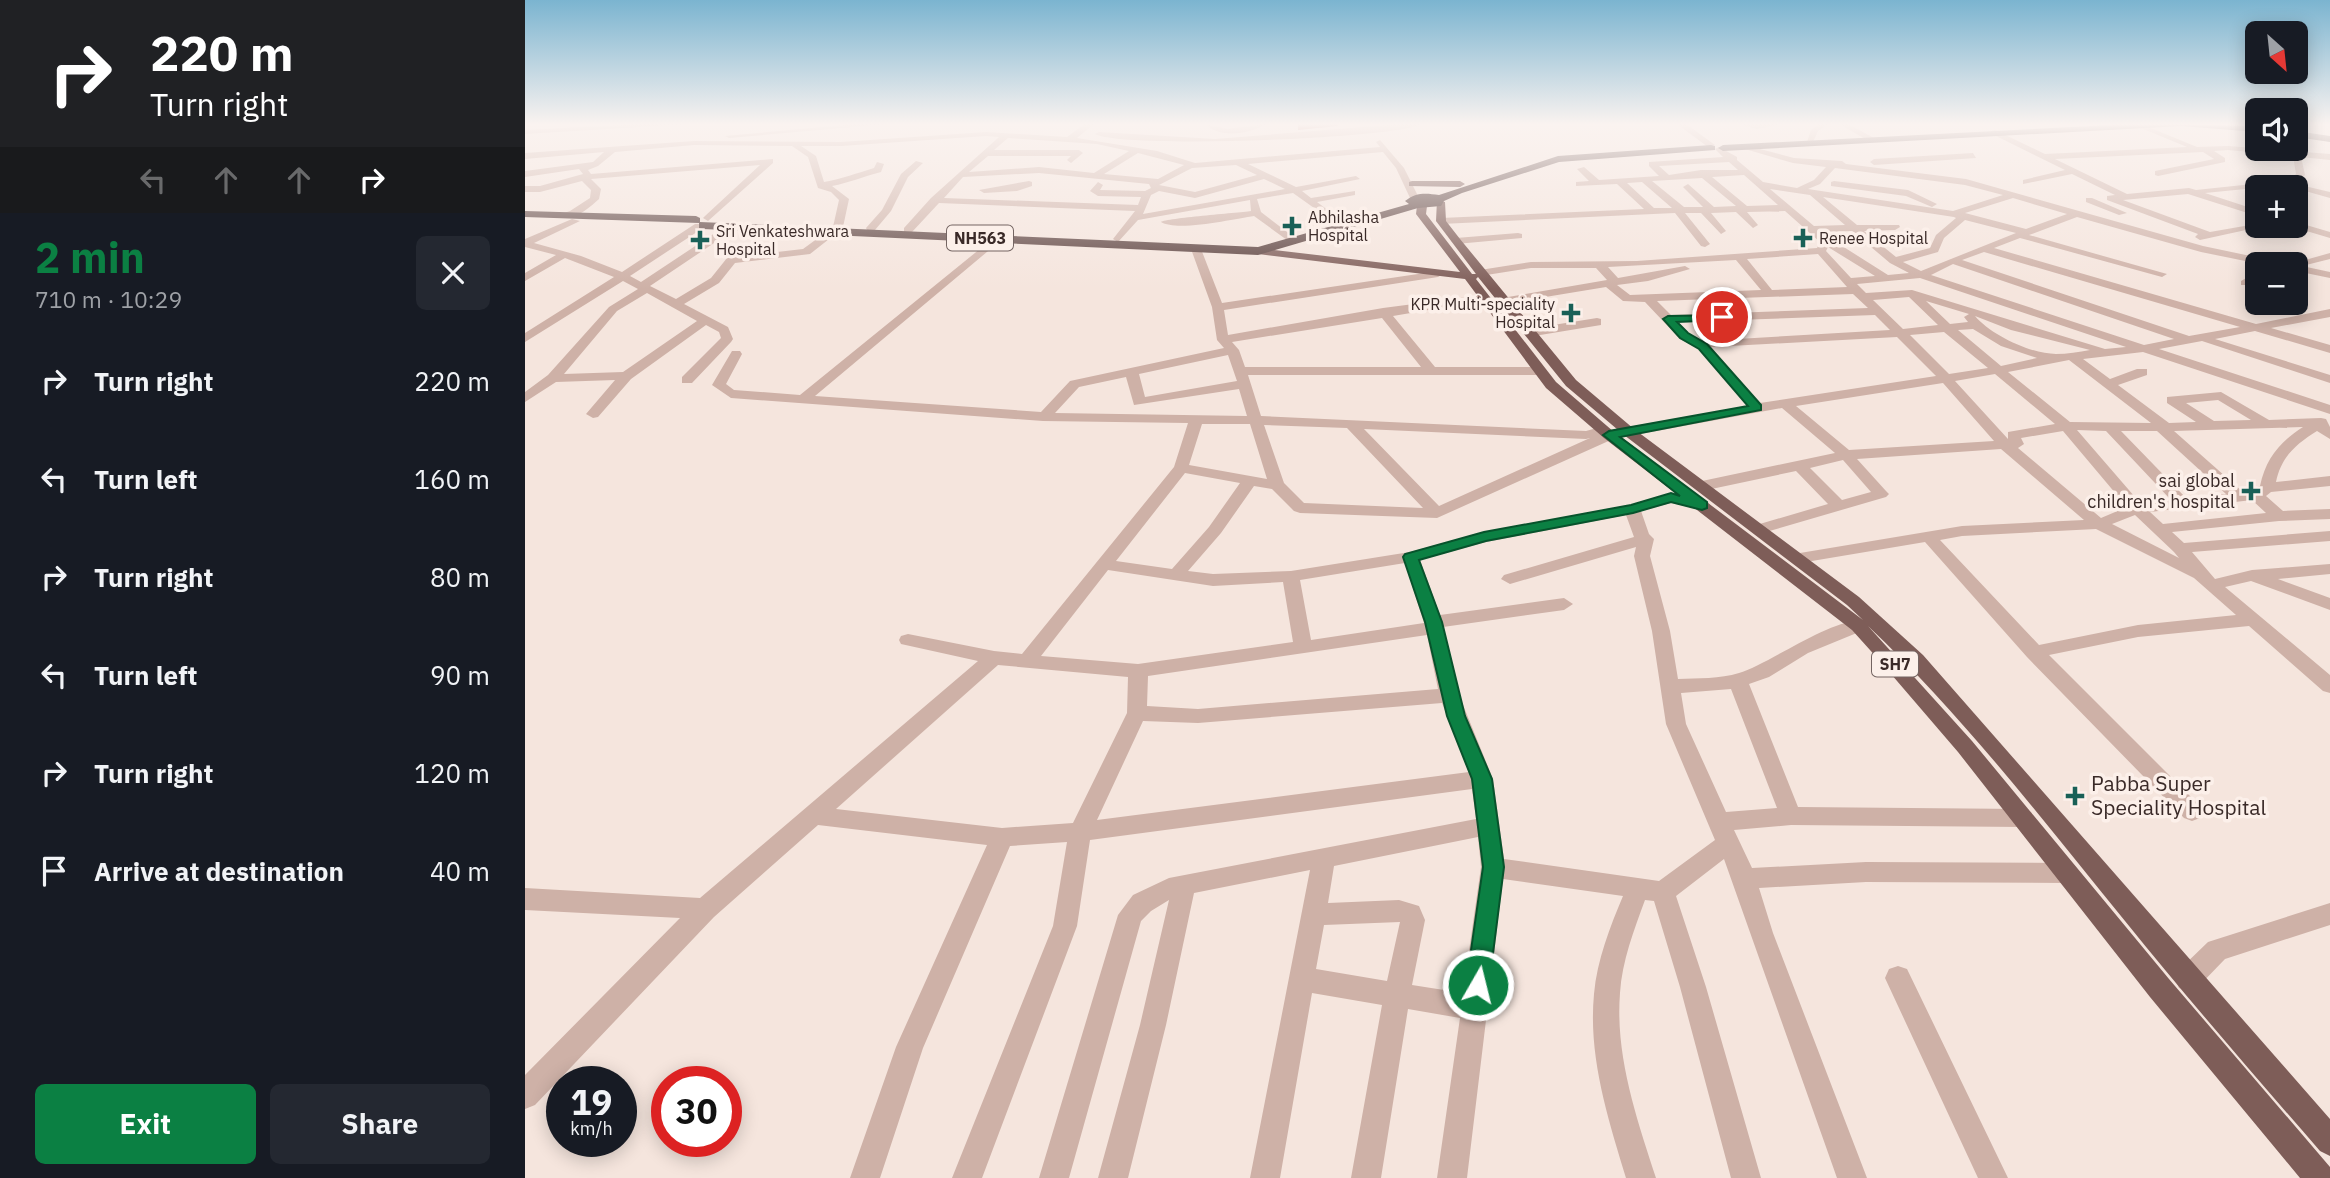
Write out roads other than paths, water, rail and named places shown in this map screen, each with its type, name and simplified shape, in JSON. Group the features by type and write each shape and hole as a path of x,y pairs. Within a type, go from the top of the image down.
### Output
{"highway":[{"name":"NH563","path":"525,216 835,230 871,228 999,237 1118,239 1254,249 1338,222 1425,200 1478,179"},
{"name":"NH563","path":"701,222 731,227 1254,249 1494,179"}],"main road":[{"path":"1408,182 1460,184"},
{"path":"1425,200 1441,221"},
{"name":"SH7","path":"1425,200 1422,214 1492,299 1539,371 1614,432 1702,496 1858,626 1956,735 2319,1178"},
{"name":"SH7","path":"1441,221 1456,241 1474,275"},
{"path":"1254,249 1438,274 1474,275"},
{"path":"1254,249 1474,275"},
{"name":"SH7","path":"1492,299 1528,334 1614,432"},
{"name":"SH7","path":"1702,496 1759,529 1800,558 1853,601 1916,660 2049,811 2188,979 2330,1141"}],"street":[{"path":"538,179 540,189"},
{"path":"525,190 540,189 568,179"},
{"path":"525,244 569,218 594,199 596,188 586,179"},
{"path":"525,338 623,277 701,222 748,179"},
{"path":"819,179 821,186"},
{"path":"821,186 850,179"},
{"path":"871,228 886,211 902,179"},
{"path":"908,230 957,179"},
{"path":"1090,179 1159,185 1197,194 1253,179"},
{"path":"1118,239 1142,208 1147,194 1169,179"},
{"path":"1271,179 1295,190 1338,222"},
{"path":"1406,179 1425,200"},
{"path":"1592,179 1597,183"},
{"path":"1579,184 1652,179"},
{"path":"1708,179 1742,209 1753,225"},
{"path":"1758,179 1812,229 1856,290 1945,377 2005,445 2099,524 2207,581 2330,569"},
{"path":"1802,179 1908,193 2022,234 2162,274"},
{"path":"1908,193 1921,179"},
{"path":"1942,179 2029,199 2179,243 2245,257"},
{"path":"2026,182 2040,179"},
{"path":"2088,179 2127,197"},
{"path":"2174,179 2179,181"},
{"path":"1097,180 1095,191 1098,193 1147,194"},
{"path":"1134,218 1356,180"},
{"path":"1645,180 1669,199 1705,244"},
{"path":"1619,181 1652,211"},
{"path":"1799,190 1817,181"},
{"path":"1182,190 1202,182"},
{"path":"967,190 996,191 1029,184"},
{"path":"1763,185 1901,210 1959,213 2029,199"},
{"path":"675,304 707,286 731,260 806,252 835,230 844,199 834,190 821,186"},
{"path":"1688,187 1708,209 1721,231"},
{"path":"2061,209 2089,200 2245,188"},
{"path":"945,190 956,190"},
{"path":"2308,190 2330,195"},
{"path":"2189,191 2245,208"},
{"path":"1813,192 1894,261 1921,275 2330,410"},
{"path":"1309,201 1352,193"},
{"path":"1894,261 1934,250 1940,237 1959,213 2013,195"},
{"path":"2308,200 2330,195"},
{"path":"1973,196 1996,200"},
{"path":"1254,198 1257,213 1287,237"},
{"path":"2111,198 2209,235"},
{"path":"1601,202 1669,199"},
{"path":"934,200 1142,208"},
{"path":"2089,200 2191,240"},
{"path":"1812,229 1895,227 1870,206"},
{"path":"1820,209 1870,206 1901,210"},
{"path":"1441,221 1708,209 1806,210"},
{"path":"1160,222 1199,221 1257,213"},
{"path":"1856,290 1889,280 1921,275 1983,248 2078,214"},
{"path":"2309,230 2330,223"},
{"path":"525,398 553,378 613,309 731,227"},
{"path":"2179,243 2245,229"},
{"path":"2309,230 2330,235"},
{"path":"1456,241 1518,236"},
{"path":"803,399 999,237"},
{"path":"1753,242 1761,254"},
{"path":"525,244 545,247 623,277 725,330 727,339 687,380"},
{"path":"1518,276 1531,265 1688,261 1823,246 1889,280"},
{"path":"525,258 545,247"},
{"path":"1936,247 1958,258 2196,339 2330,379"},
{"path":"1196,248 1277,485 1300,508 1437,513 1614,432"},
{"path":"1983,248 2330,349"},
{"path":"525,278 564,254"},
{"path":"1738,256 1769,293"},
{"path":"2308,262 2330,256"},
{"path":"1043,417 1075,384 1132,373 1228,345 1383,312 1540,294 1648,278 1691,267 1688,261"},
{"path":"1599,264 1627,299 1856,290 1912,293 1965,308 2015,327 2091,348 2114,351"},
{"path":"2308,269 2330,275"},
{"path":"1218,307 1438,274"},
{"path":"1474,275 1518,276 1540,294"},
{"path":"1912,293 1946,327 2066,426 2137,509 2180,548 2207,581 2330,686"},
{"path":"1648,299 1684,336 1703,346 1757,408"},
{"path":"1965,308 1975,325 2015,349 2052,358"},
{"path":"1668,319 1879,311"},
{"path":"1383,312 1431,371"},
{"path":"736,354 719,385 731,394 1043,417 1350,423 1587,435 1999,370 2052,358 2141,349 2330,313"},
{"path":"593,414 626,376 706,320"},
{"path":"1528,334 1597,322"},
{"path":"1703,346 1975,325"},
{"path":"1995,336 2015,327"},
{"path":"1980,354 2015,349"},
{"path":"2073,357 2163,427 2238,496"},
{"path":"1132,373 1139,402 1241,378 1431,371 1539,371"},
{"path":"2107,384 2142,372"},
{"path":"553,378 626,376"},
{"path":"2211,426 2172,400 2221,397 2263,422"},
{"path":"1759,529 1881,494 1846,455 1785,404"},
{"path":"1028,659 1181,468 1196,420"},
{"path":"1103,564 1213,580 1291,576 1411,557 1484,537 1633,509 1671,498 1702,496 1799,466 1846,455 2017,444 2013,435 2066,426 2211,426 2324,420"},
{"path":"2324,420 2330,435"},
{"path":"2261,492 2281,448 2324,420"},
{"path":"1350,423 1437,513"},
{"path":"2109,426 2183,504"},
{"path":"1799,466 1839,506"},
{"path":"1181,468 1277,485"},
{"path":"1800,558 1962,531 2099,524 2137,509 2330,481"},
{"path":"1177,573 1215,530 1249,482"},
{"path":"2261,492 2279,516"},
{"path":"1633,509 1642,537 1646,539"},
{"path":"2157,529 2279,516 2330,514"},
{"path":"2180,548 2330,536"},
{"path":"1929,537 2019,638 2060,676 2093,716 2192,812"},
{"path":"1510,579 1646,539"},
{"path":"1646,539 1642,556 1661,631 1676,724 1745,879 1761,933 1852,1178"},
{"path":"1411,557 1434,625 1449,695 1482,779 1493,867 1452,1178"},
{"path":"2252,575 2330,604"},
{"path":"1291,576 1303,647"},
{"path":"908,640 994,658 1138,671 1564,604"},
{"path":"2034,652 2138,631 2252,620"},
{"path":"1670,687 1738,681 1762,672 1801,648 1858,626"},
{"path":"529,1087 705,909 994,658"},
{"path":"967,1178 1065,926 1080,832 1137,713 1138,671"},
{"path":"1738,681 1791,816"},
{"path":"1137,713 1198,716 1449,695"},
{"path":"813,815 1002,837 1080,832 1482,779"},
{"path":"1641,1178 1620,1108 1608,1048 1607,993 1622,929 1650,891 1723,832 1791,816 2023,818"},
{"path":"1054,1178 1130,915 1142,903 1170,888 1487,826"},
{"path":"865,1178 910,1047 1002,837"},
{"path":"1265,1178 1324,858"},
{"path":"1493,867 1650,891"},
{"path":"1745,879 1787,874 1887,872 2067,873"},
{"path":"1113,1178 1153,1025 1184,885"},
{"path":"1650,891 1693,987 1746,1178"},
{"path":"525,899 705,909"},
{"path":"1313,915 1388,911 1410,914 1413,920 1366,1178"},
{"path":"2188,979 2217,950 2330,914"},
{"path":"1898,978 1993,1178"},
{"path":"1301,979 1475,1008"}],"place":[{"name":"Abhilasha Hospital","path":"1292,226"},
{"name":"Renee Hospital","path":"1803,238"},
{"name":"Sri Venkateshwara Hospital","path":"700,240"},
{"name":"KPR Multi-speciality Hospital","path":"1571,313"},
{"name":"sai global children's hospital","path":"2251,491"},
{"name":"Pabba Super Speciality Hospital","path":"2075,796"}]}
